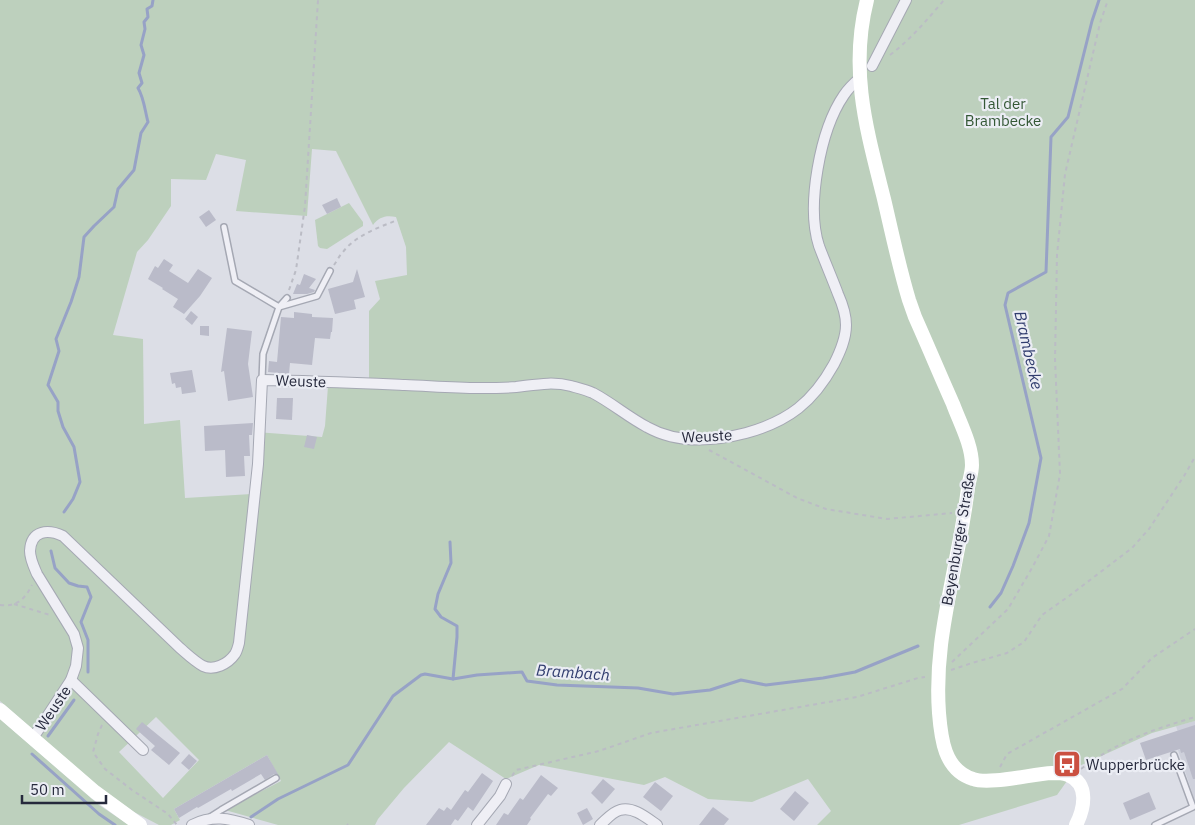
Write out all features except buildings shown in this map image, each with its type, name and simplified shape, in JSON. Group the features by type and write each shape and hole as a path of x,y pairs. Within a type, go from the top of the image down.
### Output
{"main road":[{"name":"Beyenburger Straße","path":"867,0 861,26 859,49 860,78 866,129 906,291 915,317 968,441 972,465 941,642 938,675 940,727 944,747 956,769 968,777 982,781 1052,773 1071,776"},
{"path":"0,710 94,792 140,825"},
{"path":"1071,776 1080,786 1083,798 1081,815 1076,825"}],"street":[{"path":"872,66 906,0"},
{"name":"Weuste","path":"32,738 71,680 76,666 78,648 74,634 33,565 30,552 32,542 38,534 53,532 63,536 191,658 204,666 210,668 217,667 230,660 236,653 239,643 258,464 262,380 479,388 516,387 551,383 568,385 591,392 660,433 675,438 687,439 717,438 742,434 782,419 800,407 818,390 833,366 844,340 845,315 819,246 814,216 822,146 832,118 843,96 860,78"},
{"path":"71,680 143,750"},
{"path":"477,825 500,796 506,784"},
{"path":"600,825 620,810 631,810 657,825"},
{"path":"192,825 207,819 216,818 249,825"}],"lane":[{"path":"224,227 235,281 279,307 316,296 330,271"},
{"name":"Weuste","path":"262,380 263,354 279,307 287,298"},
{"path":"1155,825 1193,807 1174,755"},
{"path":"207,819 276,778"}],"path":[{"path":"287,298 296,270 305,206 318,0"},
{"path":"872,66 902,46 944,0"},
{"path":"938,675 1008,609 1049,536 1060,474 1055,359 1057,255 1064,183 1100,23 1108,0"},
{"path":"330,271 343,251 359,238 395,221"},
{"path":"709,450 797,498 826,509 887,519 949,512 964,514"},
{"path":"506,784 516,770 599,751 651,733 857,697 918,678 938,675 1007,653 1024,642 1042,615 1132,548 1149,529 1195,457"},
{"path":"0,606 14,604 23,600 37,574"},
{"path":"14,604 54,616 64,617"},
{"path":"993,780 1007,754 1122,689 1152,658 1195,629"},
{"path":"107,716 98,734 93,752 105,769 168,814 177,825"},
{"path":"1071,776 1094,759 1136,736 1195,717"}],"shaded area":[{"path":"1195,721 1195,801 1178,750 1183,748 1176,726"}],"green space":[{"name":"Tal der Brambecke","path":"0,0 1195,0 1195,721 1152,733 1077,767 1057,795 959,825 817,825 831,811 808,779 752,802 708,799 665,777 644,785 539,765 506,779 449,742 404,788 375,825 278,825 225,810 281,781 267,755 174,809 180,820 171,825 159,825 134,812 99,787 0,701","holes":["312,149 336,151 373,225 383,217 396,217 406,247 407,275 375,281 380,299 369,311 369,387 328,386 325,426 322,437 256,432 252,494 185,498 180,420 144,424 143,339 113,335 137,252 148,240 171,206 171,179 206,180 216,154 246,160 236,211 307,216","156,717 199,760 163,798 119,752"]},
{"path":"349,203 363,222 363,226 327,249 320,248 318,246 315,220"},
{"path":"0,719 99,805 129,825 0,825"}],"waterway":[{"path":"64,512 73,499 80,482 74,447 63,427 58,411 58,402 48,385 59,351 56,339 79,277 84,237 114,207 118,189 134,170 141,133 148,122 138,88 142,83 139,73 144,55 141,45 145,29 144,22 148,17 147,9 152,6 153,0"},
{"name":"Brambecke","path":"990,607 1001,593 1029,523 1041,458 1005,305 1008,293 1046,272 1051,137 1068,117 1099,0"},
{"path":"450,542 451,563 438,594 435,609 441,617 457,626 453,679"},
{"path":"51,551 55,568 69,583 87,587 91,597 81,622 88,640 88,672"},
{"name":"Brambach","path":"251,817 278,799 348,765 393,696 421,675 453,679 477,675 522,672 527,681 557,685 638,688 673,694 710,690 741,680 766,685 855,672 918,646"},
{"path":"48,736 74,700"},
{"path":"32,754 99,814 115,825"}],"place":[{"name":"Wupperbrücke","path":"1067,764"}]}
